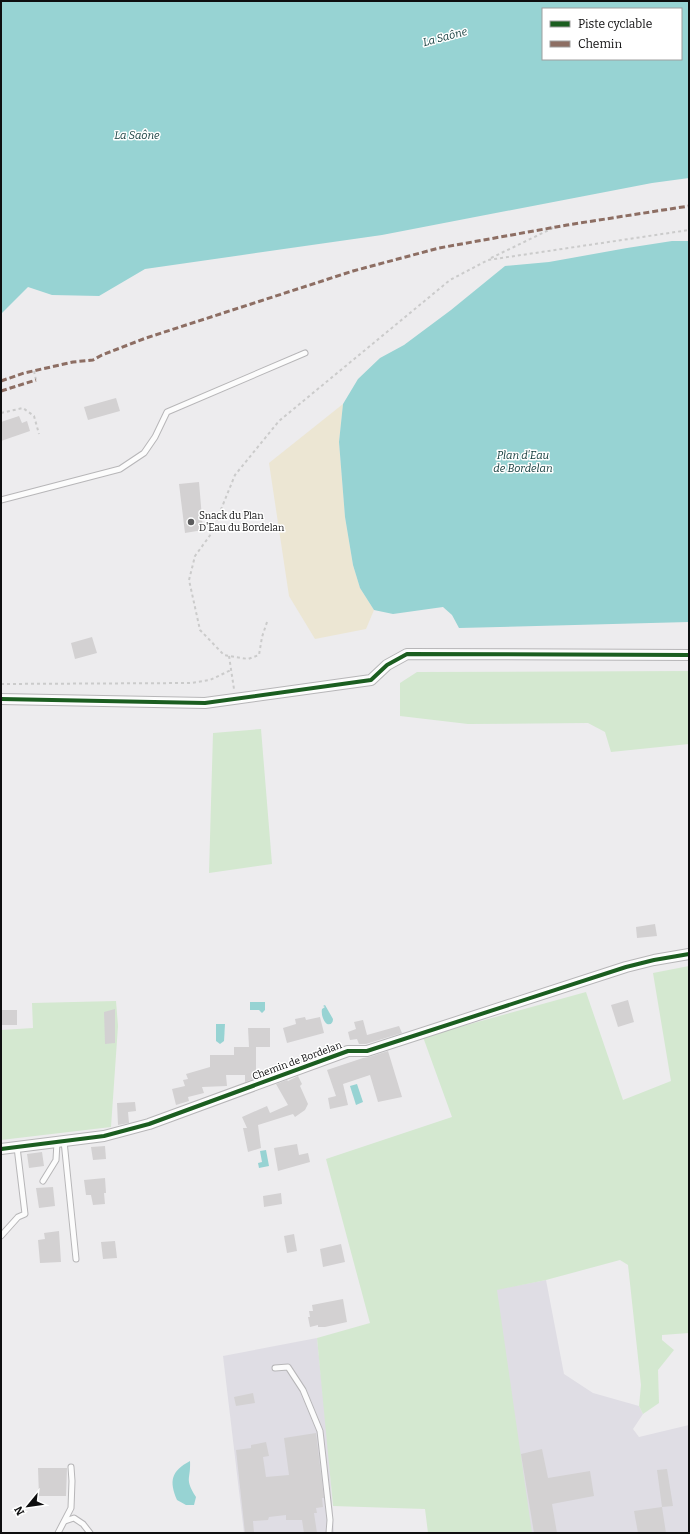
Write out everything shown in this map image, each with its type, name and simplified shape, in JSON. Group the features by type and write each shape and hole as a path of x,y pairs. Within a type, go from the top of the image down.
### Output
{"street":[{"path":"1,699 205,702 235,699 371,680 387,665 407,654 689,655"},
{"name":"Chemin de Bordelan","path":"1,1149 104,1136 150,1124 348,1050 366,1051 626,967 689,954"}],"lane":[{"path":"1,500 120,469 144,454 155,437 167,412 305,353"},
{"path":"43,1181 56,1160 61,1142"},
{"path":"61,1142 76,1259"},
{"path":"1,1236 18,1218 25,1214 17,1147"},
{"path":"274,1368 288,1367 303,1390 320,1431 330,1520 329,1533"},
{"path":"58,1533 71,1508 71,1467"},
{"path":"65,1521 74,1518 83,1524 90,1533"}],"path":[{"path":"267,622 262,637 259,655 248,659 224,655 200,630 190,580 194,556 211,534 235,475 279,421 450,280 555,227"},
{"path":"488,260 689,230"},
{"path":"34,371 36,380"},
{"path":"1,413 23,408 34,416 39,434"},
{"path":"229,656 235,699"},
{"path":"1,684 191,682 210,680 231,670"}],"shaded area":[{"path":"546,1280 564,1374 593,1393 639,1406 643,1414 633,1429 639,1437 689,1425 689,1533 531,1533 493,1290"},
{"path":"317,1338 328,1442 334,1533 244,1533 223,1356"}],"green space":[{"path":"689,671 689,744 611,752 605,732 588,723 468,724 400,716 400,683 417,672"},
{"path":"261,729 272,864 209,873 213,733"},
{"path":"689,966 689,1333 662,1335 662,1340 674,1350 658,1370 659,1403 643,1414 639,1406 641,1385 628,1265 620,1260 546,1280 497,1290 532,1533 428,1533 425,1509 333,1506 317,1338 370,1323 326,1159 452,1117 423,1037 586,992 623,1100 671,1081 653,973"},
{"path":"116,1001 118,1026 111,1127 1,1140 1,1030 33,1028 32,1003"}],"sand":[{"path":"343,404 339,442 345,517 353,565 360,588 374,610 366,629 315,639 289,596 269,463"}],"water":[{"name":"La Saône","path":"1,1 689,1 689,178 652,183 382,235 145,269 99,296 52,295 28,287 1,314"},
{"name":"Plan d'Eau de Bordelan","path":"672,241 689,241 689,622 459,628 452,615 443,607 393,614 374,610 360,588 353,565 345,517 339,442 343,404 358,379 380,358 404,345 451,310 505,266 549,262"},
{"path":"250,1002 265,1002 265,1010 262,1013 259,1010 250,1010"},
{"path":"325,1005 333,1019 331,1024 327,1024 323,1019 322,1009"},
{"path":"216,1024 225,1024 224,1041 220,1044 216,1041"},
{"path":"357,1084 363,1102 356,1105 350,1086"},
{"path":"266,1150 269,1166 259,1168 258,1163 262,1162 260,1151"},
{"path":"190,1461 189,1482 196,1497 194,1505 186,1505 177,1500 174,1493 173,1477 179,1469"}],"building":[{"path":"116,398 120,411 88,420 84,407"},
{"path":"19,416 22,423 27,421 30,431 1,441 1,422"},
{"path":"199,482 203,530 185,533 179,484"},
{"path":"92,637 97,653 75,659 71,643"},
{"path":"655,924 657,936 637,938 636,927"},
{"path":"628,1000 634,1022 618,1027 611,1005"},
{"path":"115,1009 115,1043 105,1044 104,1012"},
{"path":"1,1010 17,1010 17,1025 1,1025"},
{"path":"305,1017 306,1020 320,1017 324,1033 287,1043 283,1028 296,1024 295,1019"},
{"path":"363,1020 367,1035 399,1026 402,1033 366,1044 359,1044 357,1039 350,1040 348,1032 356,1029 354,1022"},
{"path":"248,1028 270,1028 270,1047 249,1047"},
{"path":"234,1047 256,1047 256,1078 245,1082 245,1075 226,1075 227,1086 202,1087 204,1093 188,1097 189,1101 176,1105 172,1089 185,1086 183,1080 188,1079 186,1074 210,1067 210,1055 234,1055"},
{"path":"388,1051 402,1097 378,1102 370,1075 343,1084 348,1105 330,1109 328,1098 336,1096 327,1070"},
{"path":"298,1076 302,1084 300,1086 308,1104 305,1110 295,1117 293,1114 258,1125 261,1148 248,1152 243,1128 247,1128 242,1117 267,1106 270,1113 288,1105 276,1084 287,1080 288,1081"},
{"path":"135,1102 136,1111 128,1112 129,1123 118,1125 117,1103"},
{"path":"297,1144 299,1155 308,1153 310,1162 278,1171 274,1148"},
{"path":"105,1146 106,1159 93,1160 91,1147"},
{"path":"42,1152 44,1166 29,1168 27,1154"},
{"path":"105,1178 105,1204 93,1205 91,1195 86,1195 84,1180"},
{"path":"53,1187 55,1206 39,1208 36,1188"},
{"path":"281,1193 282,1204 264,1207 263,1196"},
{"path":"59,1231 61,1262 40,1263 38,1240 45,1239 44,1233"},
{"path":"294,1234 297,1251 287,1253 284,1236"},
{"path":"115,1241 117,1258 103,1259 101,1242"},
{"path":"341,1244 345,1262 323,1267 320,1249"},
{"path":"343,1299 347,1322 325,1327 318,1327 318,1325 310,1327 308,1317 310,1317 309,1311 313,1311 312,1305"},
{"path":"253,1393 255,1403 236,1406 234,1397"},
{"path":"316,1433 324,1498 322,1498 323,1507 316,1508 317,1513 314,1513 317,1533 304,1533 302,1520 286,1520 286,1515 269,1517 268,1520 253,1521 254,1533 245,1533 236,1450 251,1448 251,1445 266,1442 269,1456 263,1457 266,1477 289,1475 284,1438"},
{"path":"542,1449 548,1478 590,1471 594,1496 552,1504 557,1533 534,1533 521,1454"},
{"path":"38,1468 67,1468 66,1496 39,1496"},
{"path":"667,1469 673,1506 662,1507 657,1470"},
{"path":"662,1507 666,1533 638,1533 634,1511"}],"marked path":[{"path":"1,381 24,373 73,362 93,360 146,338 353,271 439,248 567,225 689,206"},
{"path":"1,391 36,380"}],"cycle path":[{"path":"1,699 205,703 371,680 387,665 407,654 689,655"},
{"path":"1,1149 104,1136 149,1124 348,1051 367,1051 626,967 689,954"}],"place":[{"name":"Snack du Plan D'Eau du Bordelan","path":"191,522"}]}
